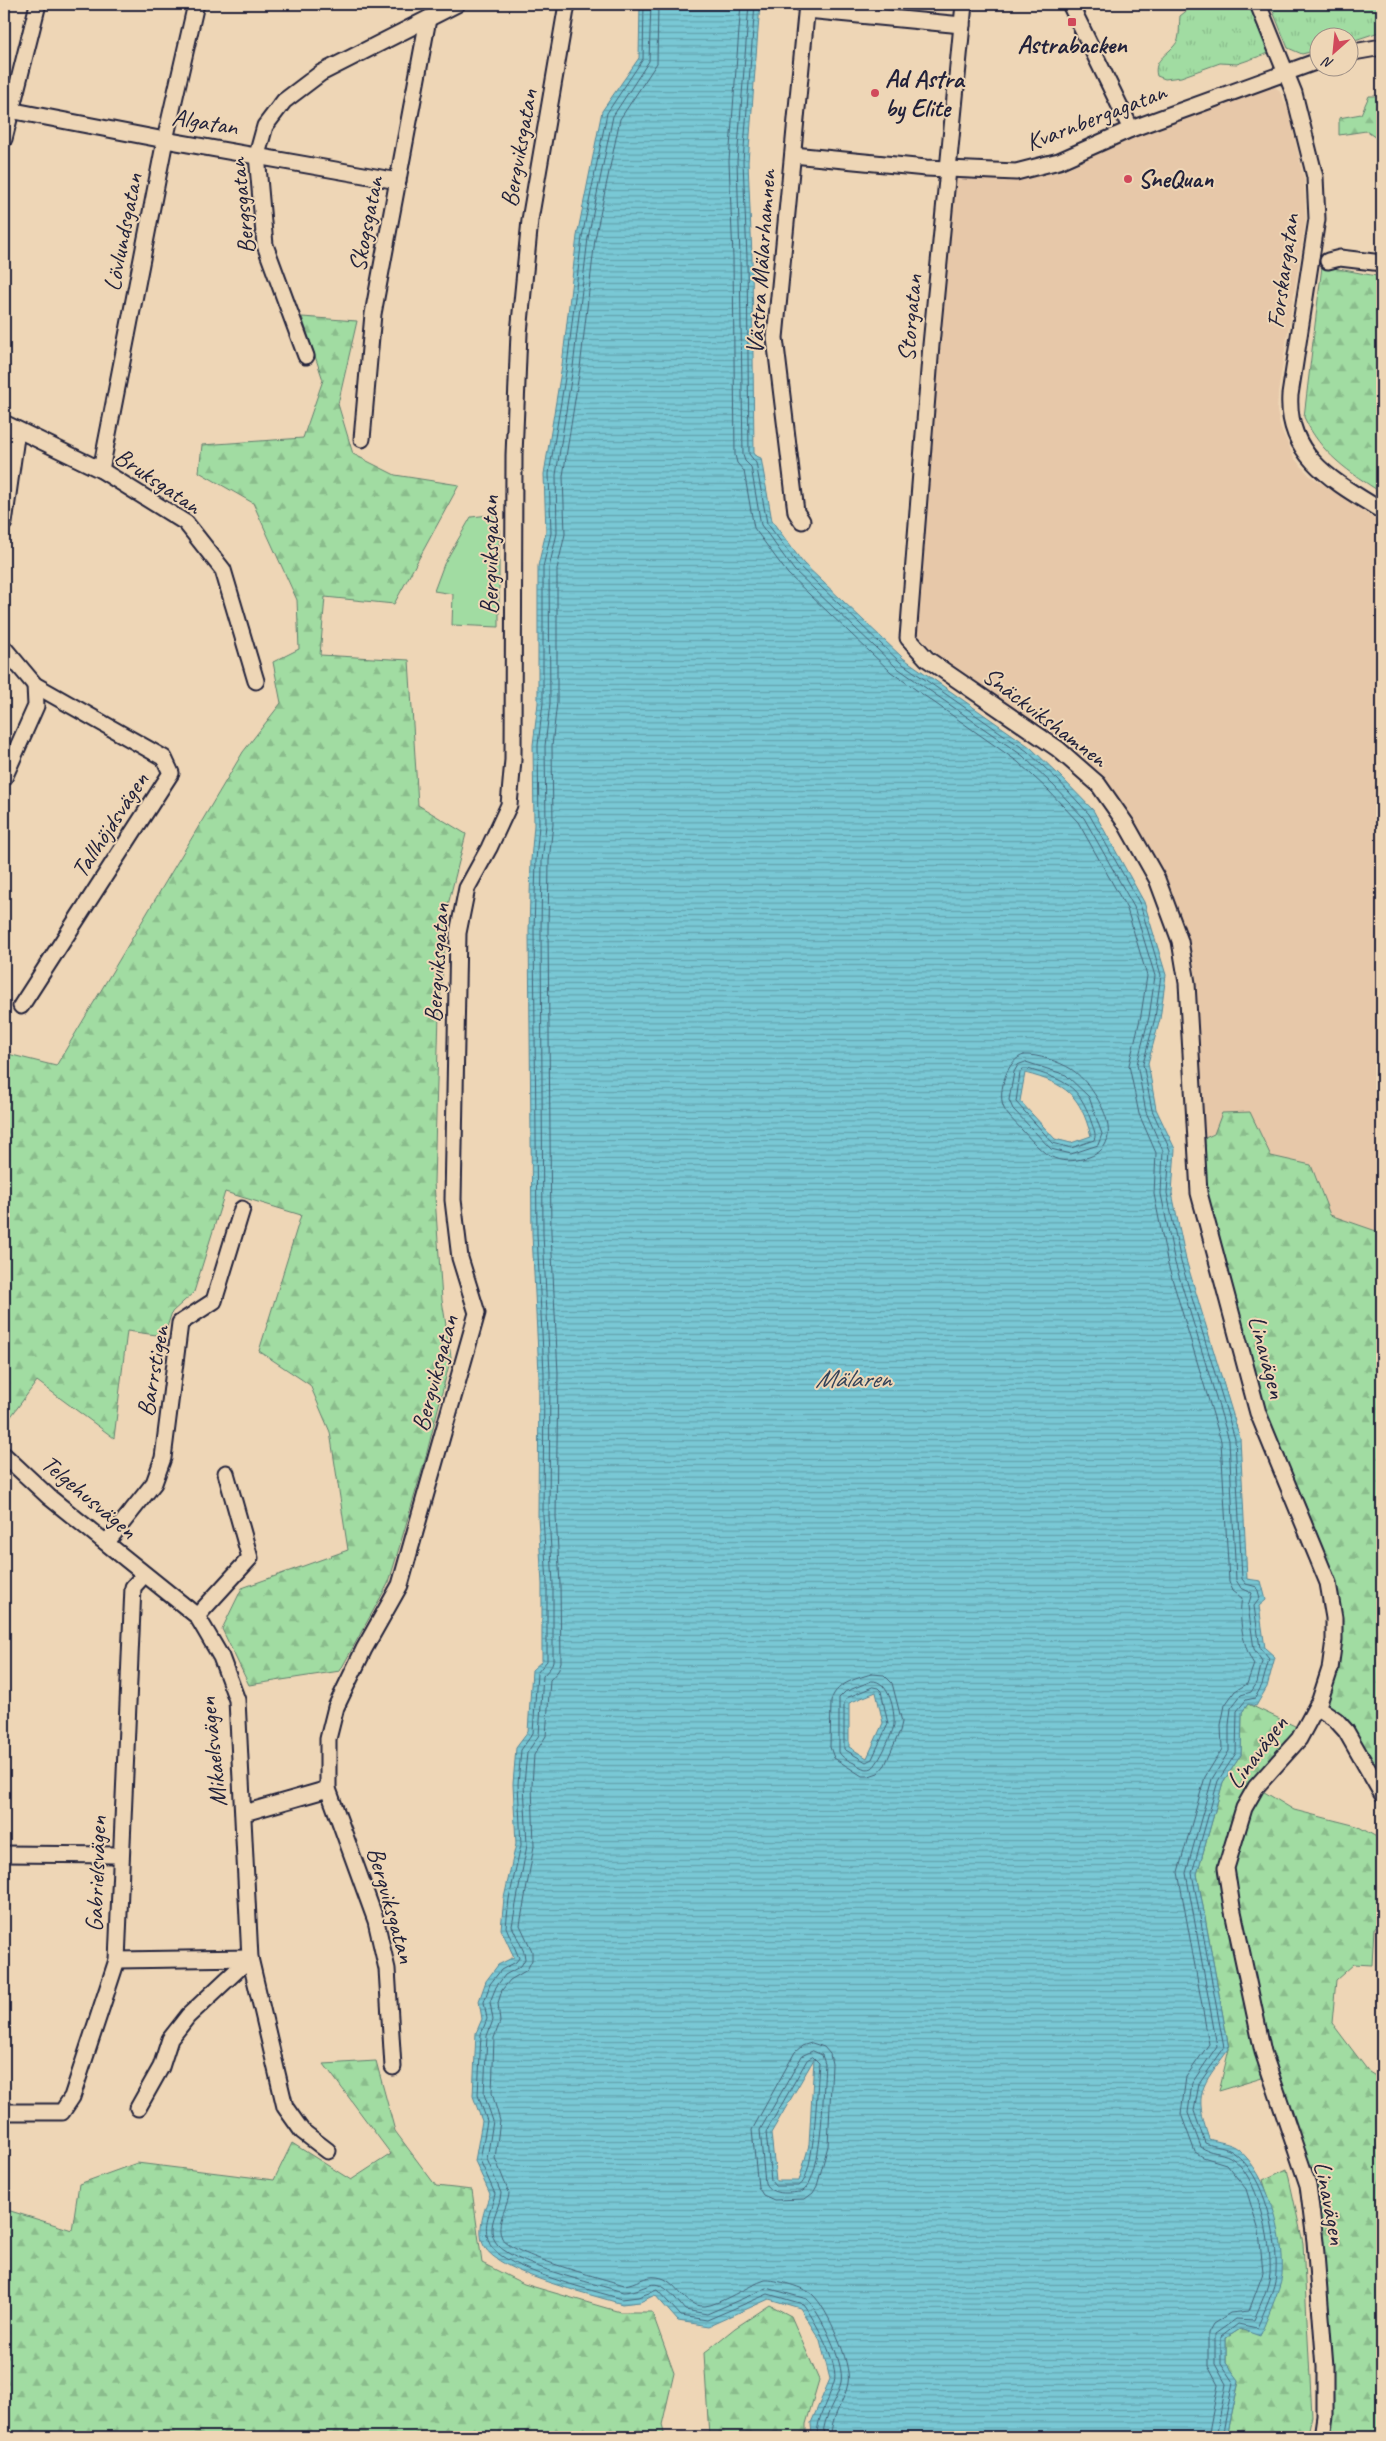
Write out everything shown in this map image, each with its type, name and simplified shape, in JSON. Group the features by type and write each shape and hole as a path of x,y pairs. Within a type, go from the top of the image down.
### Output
{"street":[{"path":"4,139 8,110 38,4"},
{"name":"Lövlundsgatan","path":"102,470 165,140 196,4"},
{"name":"Bergsgatan","path":"306,356 265,245 257,155 265,126 284,101 321,73 457,4"},
{"name":"Bergviksgatan","path":"393,2067 387,1969 376,1921 328,1789 328,1739 334,1710 364,1648 400,1585 477,1313 460,1258 453,1200 458,933 467,888 489,848 509,805 513,760 514,455 519,333 530,220 567,4"},
{"name":"Storgatan","path":"908,638 931,345 964,4"},
{"path":"1070,4 1131,129"},
{"name":"Forskargatan","path":"1258,4 1284,73 1294,93 1315,177 1317,219 1292,371 1289,411 1298,441 1316,466 1382,511"},
{"path":"807,7 962,25"},
{"name":"Västra Mälarhamnen","path":"802,521 796,512 775,338 807,7"},
{"name":"Skogsgatan","path":"362,439 373,314 428,19"},
{"path":"1358,51 1382,47"},
{"name":"Kvarnbergagatan","path":"793,155 947,170 1016,172 1059,161 1131,129 1308,65"},
{"name":"Algatan","path":"8,110 398,181"},
{"path":"1328,261 1340,258 1382,263"},
{"name":"Bruksgatan","path":"4,422 102,470 186,523 223,570 256,681"},
{"path":"4,523 17,430"},
{"name":"Snäckvikshamnen","path":"908,638 927,659 1058,749 1098,784 1126,824 1157,879 1180,941 1189,999 1197,1138"},
{"name":"Tallhöjdsvägen","path":"4,648 35,686 164,758 172,773 20,1006"},
{"path":"4,778 36,706 35,686"},
{"name":"Linavägen","path":"1197,1138 1199,1193 1258,1413 1328,1583 1334,1618 1334,1640 1330,1669 1317,1707 1300,1739 1256,1787 1244,1808 1226,1868 1232,1907 1263,2052 1308,2185 1315,2240 1325,2367 1322,2437"},
{"name":"Barrstigen","path":"106,1542 154,1483 163,1458 180,1323 214,1301 242,1209"},
{"name":"Telgehusvägen","path":"4,1455 49,1498 144,1574"},
{"path":"197,1616 250,1558 226,1473"},
{"name":"Mikaelsvägen","path":"144,1574 197,1616 221,1657 237,1700 250,1958 285,2107 302,2131 328,2152"},
{"name":"Gabrielsvägen","path":"4,2112 62,2112 72,2097 117,1960 120,1855 133,1588 144,1574"},
{"path":"1317,1707 1336,1720 1346,1731 1382,1794"},
{"path":"244,1813 328,1789"},
{"path":"4,1854 120,1855"},
{"path":"117,1960 250,1958"},
{"path":"138,2108 161,2067 170,2039 182,2024 250,1958"}],"shaded area":[{"path":"1269,83 1279,90 1288,108 1304,179 1306,219 1278,393 1277,412 1281,429 1295,459 1309,475 1382,524 1382,1233 1330,1215 1311,1165 1271,1156 1249,1112 1205,1138 1195,969 1170,887 1131,814 1075,752 940,658 915,631 956,175 1018,180 1062,171 1138,134"}],"green space":[{"path":"1195,4 1249,4 1269,53 1237,64 1220,63 1181,77 1165,79 1157,76 1157,65 1178,40 1180,16"},
{"path":"1270,4 1382,4 1382,31 1358,39 1358,28 1308,28 1308,52 1302,54 1288,48"},
{"path":"1369,96 1382,96 1382,142 1366,131 1339,135 1339,118 1361,114"},
{"path":"1322,266 1382,277 1382,493 1347,469 1327,452 1304,417"},
{"path":"302,317 357,321 338,404 353,454 395,475 459,485 394,604 325,597 320,655 409,660 418,805 466,834 448,905 439,1014 434,1182 442,1300 451,1357 425,1460 389,1582 340,1671 249,1685 222,1629 242,1588 348,1550 330,1432 310,1385 259,1351 301,1215 225,1192 194,1292 172,1312 164,1336 127,1331 114,1438 37,1381 4,1426 4,1053 56,1066 243,752 281,703 273,662 299,649 297,600 253,503 199,472 202,445 303,438 323,380"},
{"path":"499,514 499,627 452,625 453,594 434,591 444,564 471,517"},
{"path":"1250,1112 1271,1156 1311,1165 1330,1215 1382,1233 1382,1778 1349,1725 1324,1703 1338,1667 1342,1617 1335,1579 1305,1504 1270,1431 1205,1195 1205,1138 1214,1134 1222,1113"},
{"path":"1248,1704 1297,1727 1274,1758 1251,1783 1231,1823 1222,1881 1262,2078 1219,2091 1229,2049 1197,1874 1223,1782 1241,1755 1242,1712"},
{"path":"1256,1787 1294,1810 1357,1826 1382,1840 1382,1922 1374,1928 1372,1965 1354,1964 1336,1980 1332,2023 1369,2072 1382,2080 1382,2433 1364,2437 1322,2437 1315,2241 1232,1907 1232,1843"},
{"path":"376,2061 395,2131 436,2186 472,2190 482,2263 524,2284 620,2312 652,2312 674,2373 662,2425 665,2437 4,2437 4,2209 72,2230 79,2184 137,2163 274,2180 292,2143 351,2180 391,2154 324,2064"},
{"path":"1287,2169 1303,2243 1312,2416 1307,2437 1227,2437 1239,2381 1226,2363 1226,2338 1240,2329 1260,2335 1277,2227 1263,2180"},
{"path":"770,2305 791,2316 819,2380 806,2424 806,2437 709,2437 704,2353 735,2328"}],"water":[{"name":"Mälaren","path":"640,4 760,4 748,162 752,257 754,455 761,458 772,521 803,563 903,658 1030,747 1093,810 1144,902 1166,975 1160,1019 1148,1063 1156,1109 1175,1149 1172,1193 1186,1260 1240,1438 1247,1579 1261,1581 1266,1600 1259,1606 1265,1648 1275,1657 1267,1687 1256,1706 1248,1704 1242,1712 1241,1755 1223,1782 1197,1874 1229,2049 1206,2082 1202,2091 1201,2110 1209,2139 1238,2149 1249,2160 1258,2174 1272,2207 1281,2242 1282,2259 1281,2281 1260,2336 1240,2329 1226,2338 1226,2363 1239,2380 1227,2437 812,2437 811,2423 830,2379 820,2340 800,2308 769,2299 709,2326 678,2321 655,2295 640,2302 622,2304 569,2289 526,2274 508,2265 493,2256 484,2246 482,2240 482,2220 490,2194 475,2161 482,2121 473,2096 476,2033 482,2019 479,2001 486,1981 498,1965 514,1957 501,1929 504,1898 516,1844 513,1784 516,1748 528,1732 532,1670 542,1661 542,1584 538,1516 539,1373 532,1234 529,931 534,825 533,745 538,703 538,566 546,532 544,474 562,365 577,236 602,111 639,58","holes":["1025,1073 1051,1082 1070,1093 1082,1110 1091,1136 1071,1143 1055,1139 1020,1101","876,1692 883,1723 867,1758 849,1747 849,1703","814,2059 809,2145 799,2181 776,2181 771,2133"]}],"place":[{"name":"Astrabacken","path":"1072,22"},
{"name":"Ad Astra by Elite","path":"875,93"},
{"name":"SneQuan","path":"1128,179"}]}
